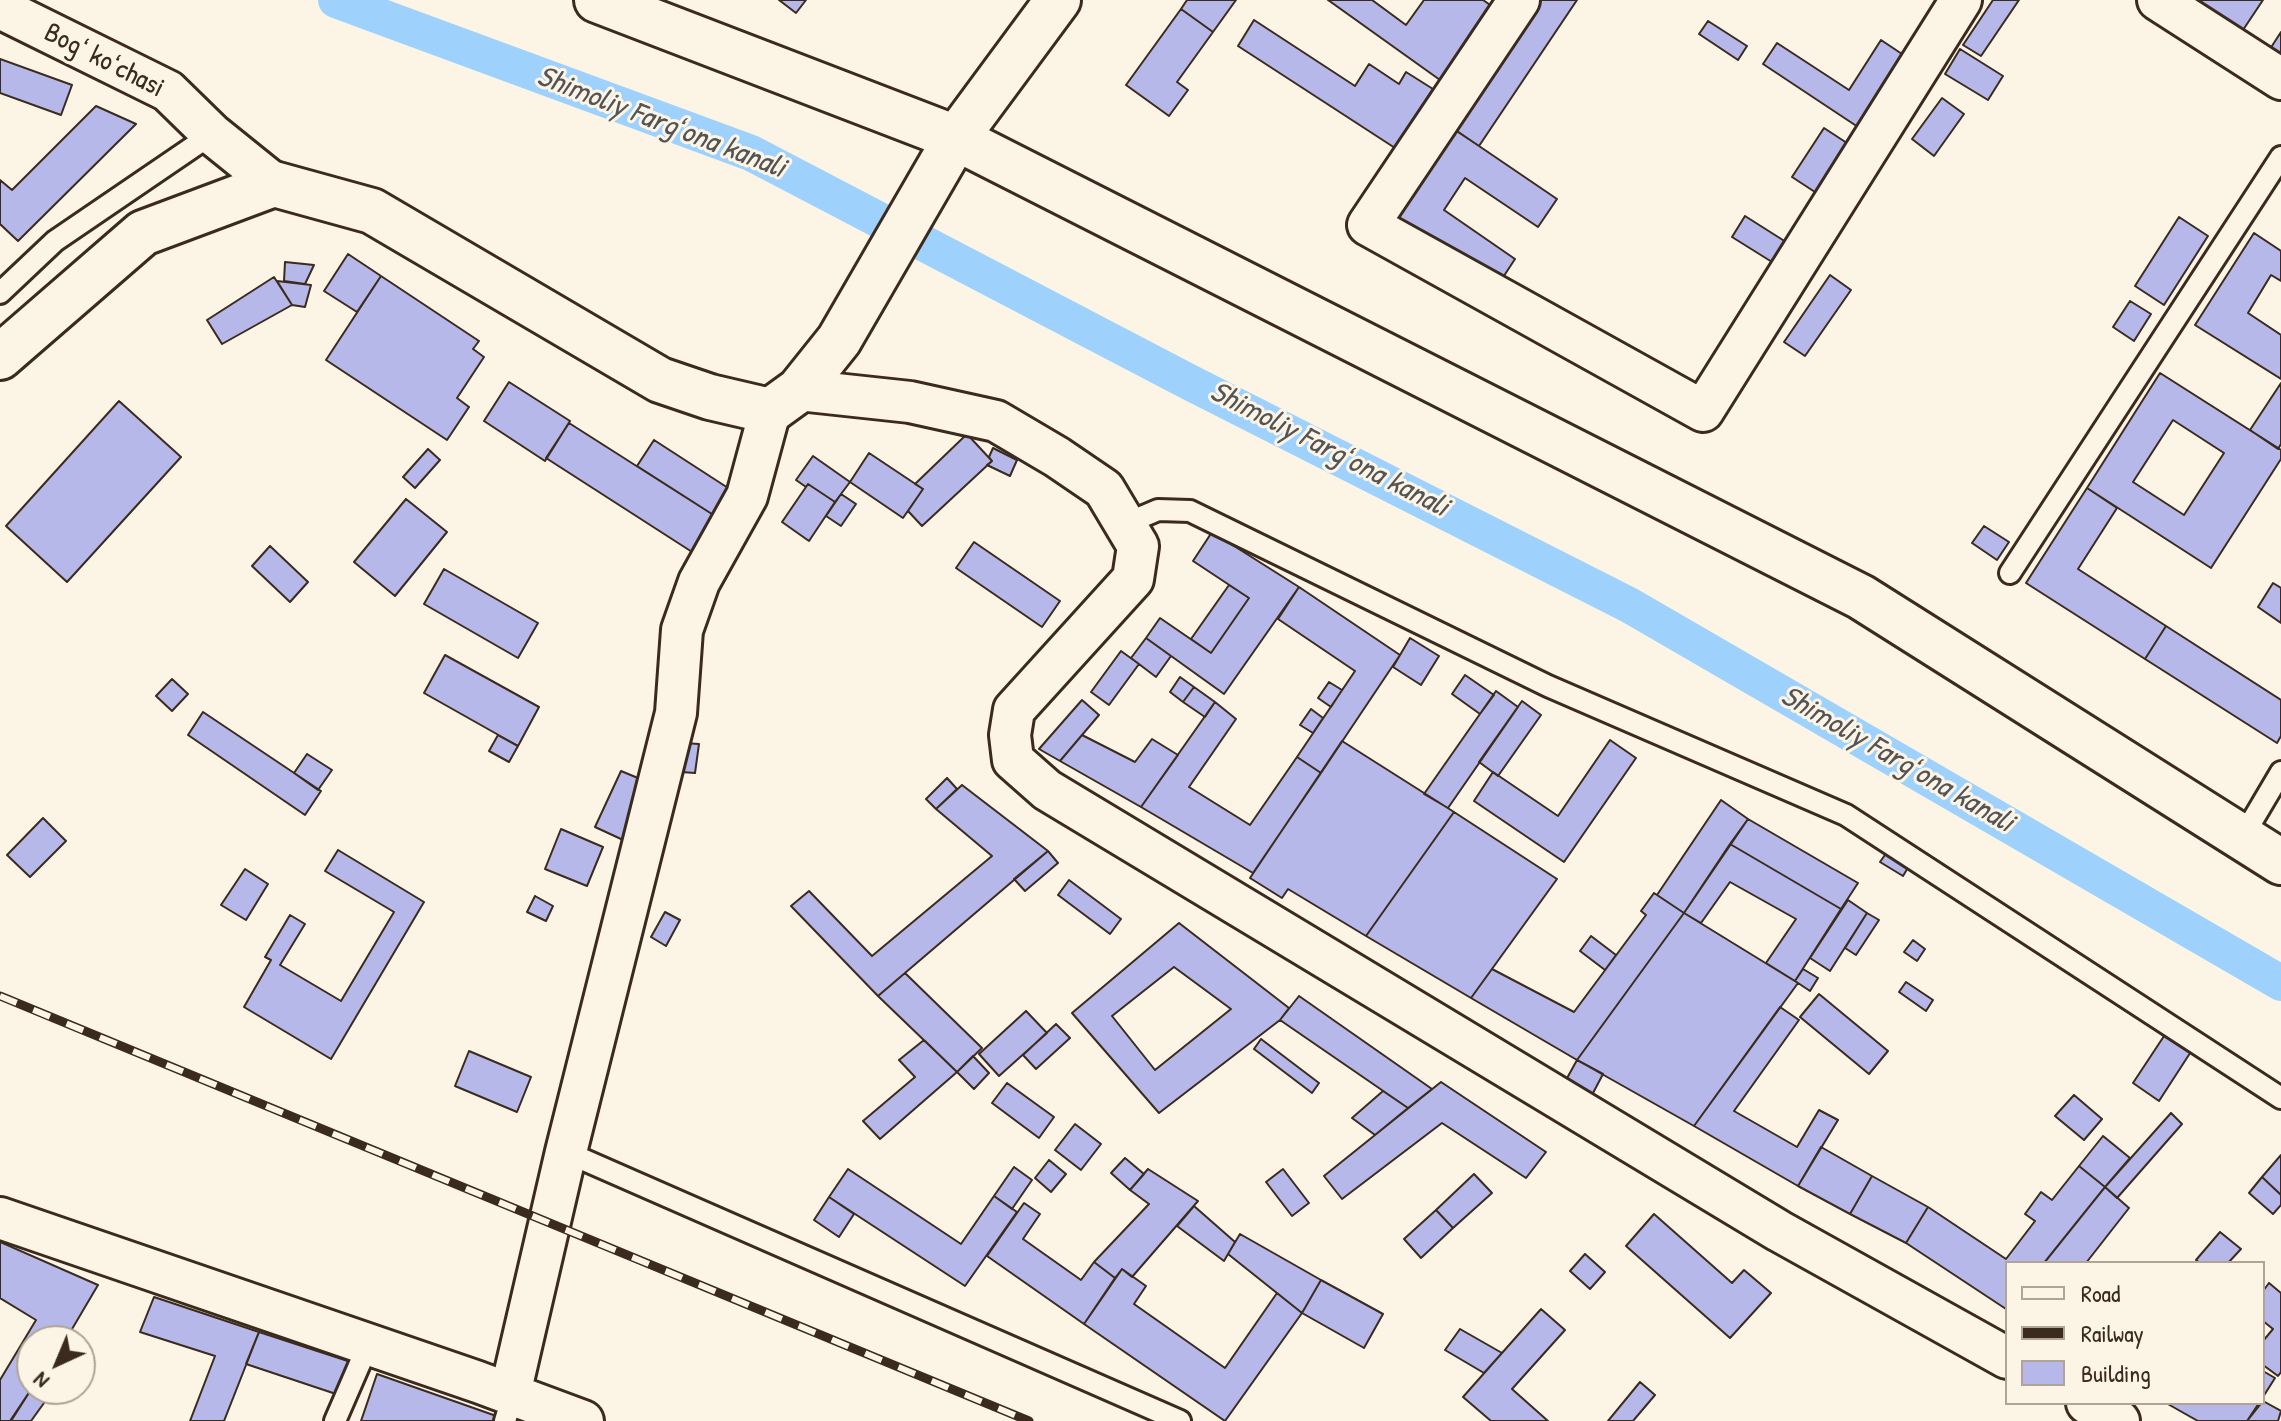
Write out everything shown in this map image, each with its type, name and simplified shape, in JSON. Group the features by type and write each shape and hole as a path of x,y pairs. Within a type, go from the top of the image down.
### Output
{"street":[{"path":"597,0 956,138 1861,597 2281,862"},
{"path":"509,1404 566,1152 676,713 682,630 699,582 747,496 785,400 839,340 956,138 1058,0"},
{"path":"1519,0 1368,225 1703,411 1961,0"},
{"path":"2158,0 2281,79"},
{"name":"Bogʻ koʻchasi","path":"0,8 168,91 212,134 274,184"},
{"path":"0,357 143,233 274,184 372,211 660,380 710,397 910,402 996,421 1104,489 1138,546 1133,579 1014,710 1010,735 1013,760 1047,790 1779,1231 2005,1357"},
{"path":"0,1218 368,1345 509,1404 583,1421"},
{"path":"2091,1405 2119,1421"}],"lane":[{"path":"0,293 55,241 212,134"},
{"path":"2010,573 2281,157"},
{"path":"1125,524 1158,510 1190,511 1548,686 1846,815 2281,1098"},
{"path":"2242,838 2281,772"},
{"path":"566,1152 1180,1421"},
{"path":"335,1421 368,1345"}],"building":[{"path":"779,0 806,0 796,13"},
{"path":"1187,0 1236,0 1213,32 1181,9"},
{"path":"1328,0 1372,0 1406,25 1424,0 1483,0 1493,7 1440,80"},
{"path":"1534,0 1577,0 1479,146 1449,126"},
{"path":"1993,0 2019,0 1981,56 1963,45"},
{"path":"2197,0 2263,0 2243,30"},
{"path":"1181,9 1213,32 1177,82 1188,90 1169,116 1126,85"},
{"path":"1254,20 1355,86 1369,64 1399,84 1406,72 1433,89 1395,148 1238,46"},
{"path":"1708,21 1747,46 1738,60 1699,34"},
{"path":"2281,32 2281,55 2270,49"},
{"path":"1881,40 1908,58 1861,129 1763,64 1777,43 1849,90"},
{"path":"1960,49 2003,76 1988,100 1945,74"},
{"path":"0,59 72,85 61,115 0,93"},
{"path":"1942,98 1964,114 1934,156 1912,139"},
{"path":"96,106 136,124 18,241 0,224 0,180 12,190"},
{"path":"1824,128 1850,145 1818,194 1792,177"},
{"path":"1454,129 1557,199 1538,227 1465,178 1444,210 1515,259 1498,285 1396,216"},
{"path":"1745,216 1786,242 1772,262 1732,237"},
{"path":"2179,217 2208,236 2164,305 2135,286"},
{"path":"2254,233 2281,251 2281,281 2271,275 2248,313 2281,335 2281,379 2195,325"},
{"path":"348,254 381,276 357,312 324,291"},
{"path":"285,262 314,265 305,284 284,281"},
{"path":"1830,275 1851,290 1805,356 1784,342"},
{"path":"381,276 479,341 473,349 484,357 457,398 469,407 447,440 326,360"},
{"path":"274,277 292,305 222,344 207,320"},
{"path":"277,281 311,285 305,307 292,305"},
{"path":"2130,301 2151,314 2134,341 2113,327"},
{"path":"2160,373 2281,450 2281,459 2211,568 2087,488","holes":["2173,420 2224,453 2184,515 2133,482"]},
{"path":"509,382 570,421 545,461 484,421"},
{"path":"2281,383 2281,444 2278,449 2250,430"},
{"path":"119,401 181,457 67,582 6,526"},
{"path":"569,423 726,523 703,559 546,458"},
{"path":"967,434 992,461 922,526 908,511 923,489 915,484"},
{"path":"654,440 742,497 726,523 637,466"},
{"path":"993,448 1017,460 1010,476 987,465 992,461 989,457"},
{"path":"428,449 440,460 415,488 403,477"},
{"path":"869,453 923,489 903,518 850,482"},
{"path":"813,456 850,482 835,502 808,484 806,487 796,480"},
{"path":"808,484 835,502 809,541 782,522"},
{"path":"2087,488 2117,508 2078,569 2166,626 2145,659 2026,583"},
{"path":"841,494 856,504 841,526 826,516"},
{"path":"406,499 447,532 395,596 354,562"},
{"path":"1984,526 2009,542 1997,560 1972,543"},
{"path":"1212,532 1299,587 1224,694 1146,638 1160,618 1211,653 1249,598 1193,561"},
{"path":"974,542 1060,601 1042,627 956,568"},
{"path":"270,546 308,582 290,602 252,566"},
{"path":"444,569 538,623 518,658 424,604"},
{"path":"2273,583 2281,588 2281,623 2258,607"},
{"path":"1229,585 1249,598 1211,653 1191,639"},
{"path":"1299,587 1400,655 1321,773 1297,757 1355,671 1278,619"},
{"path":"2166,626 2281,700 2281,736 2277,743 2145,659"},
{"path":"1146,638 1171,656 1156,677 1131,658"},
{"path":"1410,638 1439,656 1421,685 1393,667"},
{"path":"1121,651 1139,664 1109,705 1091,692"},
{"path":"445,655 539,707 518,746 424,693"},
{"path":"1465,675 1494,695 1480,714 1452,694"},
{"path":"1180,677 1194,687 1183,702 1170,692"},
{"path":"172,679 188,694 172,711 156,696"},
{"path":"1329,682 1342,690 1331,707 1318,698"},
{"path":"1194,687 1215,702 1205,717 1183,702"},
{"path":"1496,691 1518,707 1448,808 1424,794"},
{"path":"1082,700 1099,715 1060,761 1039,749"},
{"path":"1522,701 1541,715 1498,776 1479,762"},
{"path":"1215,702 1236,719 1189,787 1250,825 1297,757 1321,773 1253,873 1141,807"},
{"path":"1311,709 1323,718 1313,733 1300,725"},
{"path":"203,712 321,791 305,815 188,735"},
{"path":"498,735 518,746 509,762 489,751"},
{"path":"1082,735 1135,762 1152,739 1178,755 1141,807 1060,761"},
{"path":"1610,740 1636,758 1564,862 1474,801 1493,772 1558,816"},
{"path":"1342,741 1454,812 1366,936 1288,889 1282,898 1250,878"},
{"path":"684,743 699,744 695,773 681,772"},
{"path":"307,754 332,770 318,790 294,773"},
{"path":"621,771 650,783 634,845 595,827"},
{"path":"947,778 957,789 936,809 926,799"},
{"path":"962,785 1048,851 878,996 791,906 809,891 872,956 992,856 936,809"},
{"path":"1721,800 1748,819 1684,913 1657,895"},
{"path":"1454,812 1557,879 1471,998 1366,936"},
{"path":"43,818 66,841 30,877 7,855"},
{"path":"1748,819 1858,883 1841,909 1730,844"},
{"path":"561,829 603,847 587,886 545,869"},
{"path":"1730,844 1841,909 1795,981 1766,963 1796,919 1730,882 1701,923 1684,913"},
{"path":"338,850 424,902 331,1059 244,1007 271,960 265,957 290,915 305,924 280,965 341,1001 394,912 325,871"},
{"path":"1048,851 1058,863 1025,891 1014,879"},
{"path":"1887,852 1909,866 1903,876 1880,862"},
{"path":"245,869 268,884 246,920 221,905"},
{"path":"1069,880 1121,919 1110,934 1058,895"},
{"path":"1654,893 1684,913 1577,1060 1471,998 1492,969 1574,1012 1646,915 1641,911"},
{"path":"535,896 553,906 546,921 527,912"},
{"path":"1848,900 1867,913 1830,971 1810,958"},
{"path":"665,912 680,920 666,946 651,937"},
{"path":"1684,913 1798,983 1694,1126 1577,1060"},
{"path":"1867,913 1879,920 1856,955 1845,948"},
{"path":"1179,923 1289,1008 1280,1020 1159,1113 1072,1013","holes":["1174,967 1231,1009 1155,1070 1112,1016"]},
{"path":"1591,936 1616,955 1605,970 1580,951"},
{"path":"1913,940 1925,949 1917,961 1904,952"},
{"path":"1803,969 1818,978 1810,991 1795,981"},
{"path":"905,973 982,1048 957,1072 878,996"},
{"path":"1906,982 1933,1000 1926,1011 1899,992"},
{"path":"1819,994 1888,1051 1869,1074 1800,1017"},
{"path":"1299,996 1432,1089 1408,1108 1280,1020"},
{"path":"1780,1007 1799,1020 1734,1111 1797,1147 1819,1110 1838,1120 1798,1186 1694,1126"},
{"path":"1026,1011 1047,1033 999,1076 979,1054"},
{"path":"1056,1024 1070,1038 1036,1069 1023,1055"},
{"path":"2168,1030 2194,1047 2159,1101 2133,1083"},
{"path":"1261,1039 1319,1083 1312,1093 1254,1049"},
{"path":"924,1040 957,1072 880,1139 863,1121 915,1077 899,1060"},
{"path":"469,1051 531,1077 517,1112 455,1086"},
{"path":"973,1056 989,1073 974,1089 957,1072"},
{"path":"1577,1060 1603,1074 1592,1095 1566,1080"},
{"path":"1441,1082 1546,1152 1526,1178 1442,1123 1342,1199 1324,1176"},
{"path":"1007,1083 1054,1117 1039,1138 992,1103"},
{"path":"1383,1091 1408,1108 1375,1135 1352,1118"},
{"path":"2074,1095 2102,1119 2084,1140 2055,1116"},
{"path":"2171,1113 2182,1124 2117,1198 2105,1187"},
{"path":"1075,1124 1101,1144 1081,1170 1055,1150"},
{"path":"2103,1136 2130,1158 2105,1187 2079,1166"},
{"path":"1821,1147 1872,1176 1850,1214 1798,1186"},
{"path":"2281,1155 2281,1195 2262,1177"},
{"path":"1125,1158 1144,1174 1130,1190 1111,1173"},
{"path":"1049,1160 1066,1174 1051,1192 1035,1178"},
{"path":"2079,1166 2105,1187 2046,1261 2005,1261 2005,1308 1906,1243 1928,1207 2006,1259 2035,1221 2025,1214 2041,1192 2052,1200"},
{"path":"1014,1167 1032,1180 1012,1209 994,1196"},
{"path":"848,1169 961,1244 994,1196 1017,1212 965,1286 829,1197"},
{"path":"1148,1169 1198,1201 1132,1277 1122,1269 1115,1278 1094,1262 1149,1204 1130,1190"},
{"path":"1283,1169 1309,1203 1292,1216 1266,1182"},
{"path":"1474,1174 1492,1193 1453,1228 1436,1210"},
{"path":"1872,1176 1928,1207 1906,1243 1850,1214"},
{"path":"2262,1177 2281,1195 2281,1205 2273,1214 2249,1193"},
{"path":"2105,1187 2129,1208 2088,1261 2046,1261"},
{"path":"829,1197 854,1214 839,1237 814,1220"},
{"path":"1024,1203 1040,1214 1023,1239 1081,1280 1094,1262 1115,1278 1084,1324 987,1256"},
{"path":"1194,1206 1235,1242 1224,1261 1177,1226"},
{"path":"1436,1210 1453,1228 1421,1258 1404,1239"},
{"path":"1654,1214 1732,1283 1744,1270 1771,1293 1730,1338 1626,1246"},
{"path":"2220,1232 2241,1249 2230,1261 2196,1260"},
{"path":"1240,1234 1321,1280 1302,1313 1228,1254"},
{"path":"0,1242 98,1285 74,1325 33,1325 36,1320 0,1298"},
{"path":"1585,1254 1605,1272 1590,1289 1570,1271"},
{"path":"1122,1269 1146,1286 1134,1304 1225,1368 1277,1293 1302,1313 1225,1421 1084,1324"},
{"path":"1321,1280 1383,1314 1364,1348 1302,1313"},
{"path":"2269,1283 2281,1293 2281,1372 2278,1376 2265,1366 2265,1339 2273,1329 2265,1323 2265,1288"},
{"path":"154,1297 259,1332 224,1421 190,1421 215,1356 140,1332"},
{"path":"1541,1309 1565,1330 1512,1389 1548,1421 1491,1421 1463,1397"},
{"path":"1460,1329 1502,1353 1484,1373 1445,1350"},
{"path":"259,1332 354,1363 342,1396 246,1364"},
{"path":"16,1353 16,1405 21,1405 10,1421 0,1421 0,1380"},
{"path":"2265,1372 2275,1378 2265,1394"},
{"path":"377,1374 502,1418 501,1421 361,1421"},
{"path":"1640,1382 1655,1395 1633,1421 1608,1421"},
{"path":"2265,1402 2281,1411 2278,1421 2247,1421"},
{"path":"21,1405 43,1405 31,1421 11,1421"},
{"path":"2170,1405 2258,1405 2247,1421 2198,1421"}],"waterway":[{"name":"Shimoliy Fargʻona kanali","path":"336,0 751,153 1189,382 1629,605 2281,983"}],"railway":[{"path":"0,996 1029,1421"}]}
